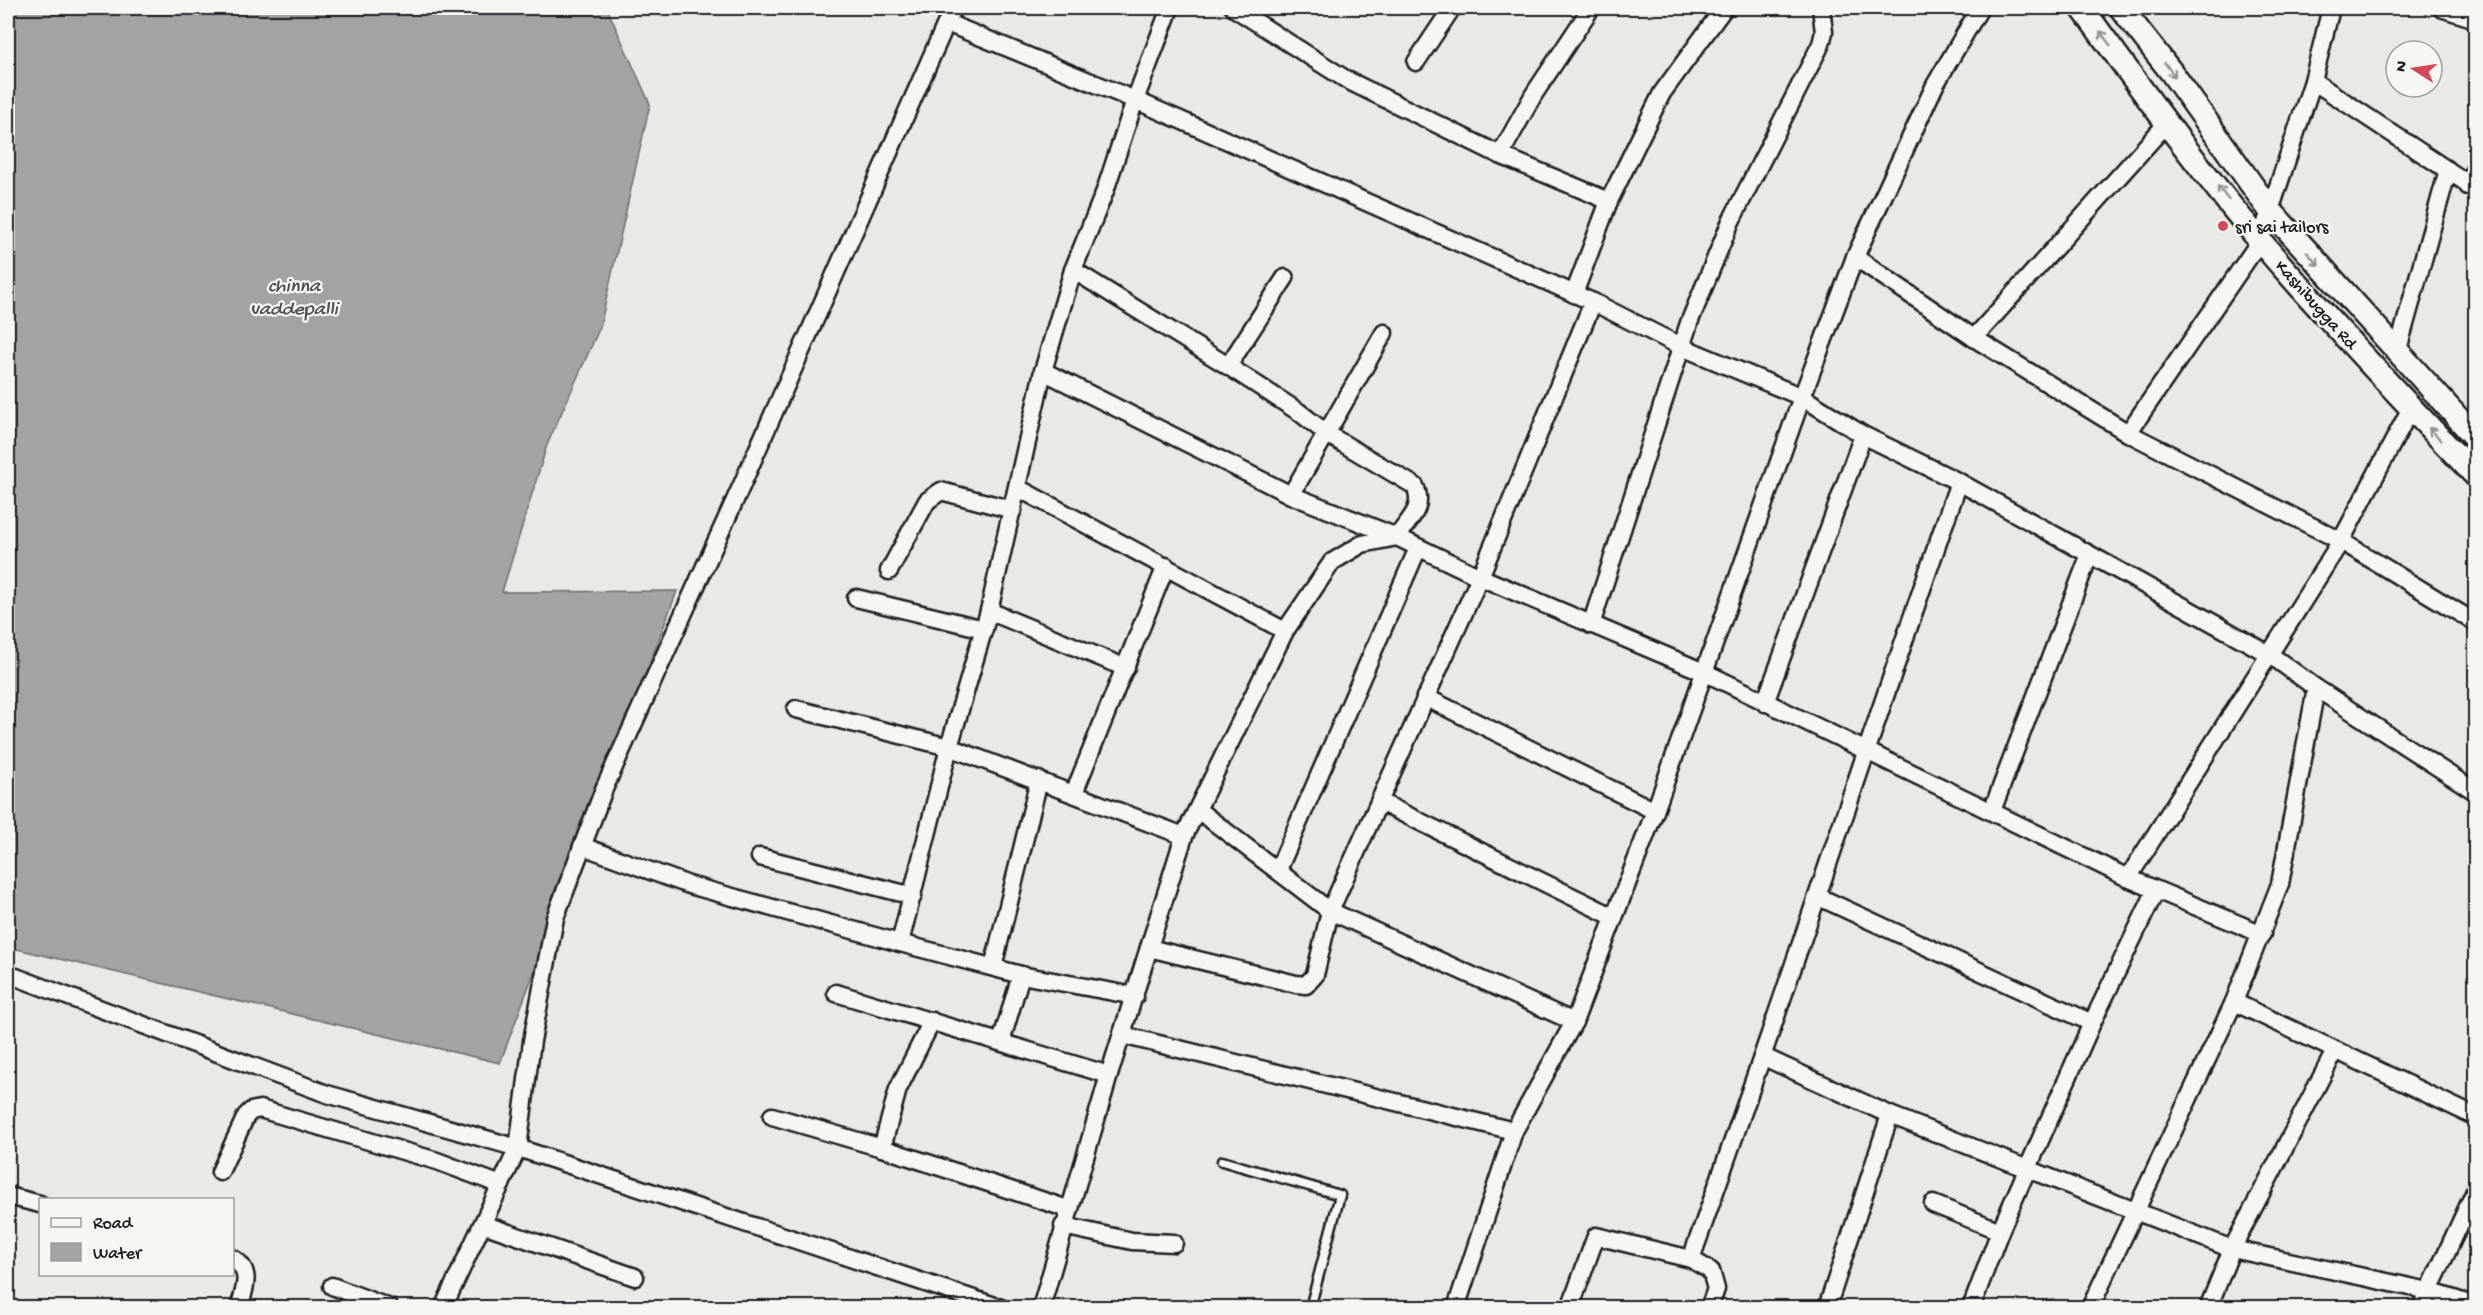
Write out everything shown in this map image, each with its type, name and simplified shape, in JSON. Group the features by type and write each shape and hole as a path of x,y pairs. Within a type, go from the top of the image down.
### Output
{"main road":[{"name":"Kashibugga Rd","path":"2082,8 2167,123 2260,240 2475,476"},
{"name":"Kashibugga Rd","path":"2121,8 2172,73 2269,209 2475,438"}],"street":[{"path":"900,944 949,747 989,611 1043,371 1073,270 1106,191 1135,100 1170,8"},
{"path":"1234,8 1347,80 1500,155 1609,201"},
{"path":"1416,62 1452,8"},
{"path":"1500,155 1534,94 1591,8"},
{"path":"1574,294 1609,201 1662,93 1724,8"},
{"path":"1591,625 1682,346 1731,221 1821,44 1824,32 1821,8"},
{"path":"1456,1308 1514,1131 1574,1022 1655,811 1802,397 1855,257 1935,85 1980,8"},
{"path":"2128,434 2260,240 2313,81 2331,8"},
{"path":"2440,8 2475,19"},
{"path":"443,1308 518,1148 532,1041 555,918 604,789 950,15 1135,100 1593,302 1682,346 1802,397 1863,435 1959,482 2269,654 2316,688 2475,792"},
{"path":"2313,81 2472,187 2475,166"},
{"path":"1974,338 2167,123"},
{"path":"2397,353 2448,170"},
{"path":"1855,257 1974,338 2128,434 2342,541 2475,623"},
{"path":"1041,1308 1068,1209 1184,836 1285,632 1332,562 1362,544 1397,537 1419,505 1419,496 1415,486 1327,434 1299,412 1228,366 1073,270"},
{"path":"1228,366 1285,278"},
{"path":"1149,948 1306,985 1315,975 1330,911 1480,577 1593,302"},
{"path":"1291,495 1384,333"},
{"path":"1043,371 1291,495 1397,537 1480,577 1704,672 2128,878 2262,934"},
{"path":"2128,878 2342,541 2411,408"},
{"path":"1765,703 1863,435"},
{"path":"1692,1258 1764,1058 1819,897 1865,749 1959,482"},
{"path":"1018,489 1166,566 1285,632"},
{"path":"889,571 927,501 941,491 952,492 1013,510"},
{"path":"1278,870 1418,548"},
{"path":"1992,811 2089,556"},
{"path":"1074,793 1166,566"},
{"path":"856,598 984,629"},
{"path":"989,611 1126,668"},
{"path":"2090,1308 2134,1210 2234,1002 2262,934 2280,884 2316,688"},
{"path":"1425,697 1655,811"},
{"path":"796,709 949,747 1184,836"},
{"path":"993,967 1039,780"},
{"path":"1380,802 1614,917"},
{"path":"1198,810 1330,911 1574,1022"},
{"path":"582,846 688,885 900,944 1021,975 1135,996"},
{"path":"760,857 913,896"},
{"path":"1971,1308 2000,1231 2092,1023 2156,890"},
{"path":"1819,897 2092,1023"},
{"path":"8,974 327,1094 518,1148 956,1301 1001,1308"},
{"path":"1001,1042 1021,975"},
{"path":"836,993 1109,1075"},
{"path":"2234,1002 2475,1117"},
{"path":"882,1148 898,1089 932,1021"},
{"path":"1122,1035 1514,1131"},
{"path":"2208,1308 2232,1249 2335,1051"},
{"path":"1764,1058 1890,1115 2232,1249 2429,1291 2475,1306"},
{"path":"220,1172 246,1116 251,1111 260,1109 437,1161 501,1185"},
{"path":"1827,1308 1890,1115"},
{"path":"772,1116 882,1148 1068,1209"},
{"path":"2421,1308 2475,1189"},
{"path":"8,1196 39,1204"},
{"path":"1933,1203 2000,1231"},
{"path":"483,1224 635,1277"},
{"path":"1063,1226 1132,1240 1174,1243"},
{"path":"1570,1308 1596,1236 1692,1258 1711,1271 1716,1289 1709,1308"},
{"path":"234,1260 243,1268 248,1278 239,1308"},
{"path":"332,1286 390,1308"}],"lane":[{"path":"1222,1161 1340,1195 1310,1308"}],"water":[{"name":"chinna vaddepalli","path":"8,8 607,8 650,104 600,327 547,445 502,592 677,591 500,1063 8,947"}],"place":[{"name":"sri sai tailors","path":"2223,226"}]}
